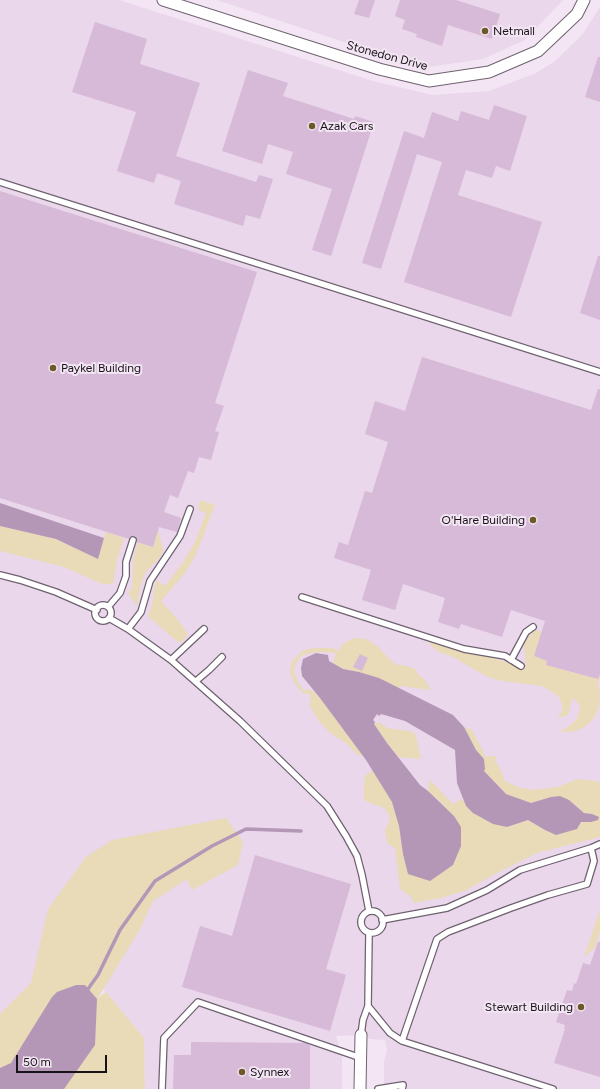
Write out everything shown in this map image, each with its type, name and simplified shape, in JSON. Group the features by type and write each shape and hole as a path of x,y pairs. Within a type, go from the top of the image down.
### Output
{"street":[{"name":"Stonedon Drive","path":"163,0 379,68 429,81 489,72 538,52 577,14 584,0"},
{"path":"360,1089 361,1035"}],"lane":[{"path":"0,182 600,372"},
{"path":"128,629 141,612 150,581 180,536 190,509"},
{"path":"108,608 120,593 126,576 126,562 132,540"},
{"path":"0,575 56,592 97,610"},
{"path":"302,597 457,647 505,656 520,666"},
{"path":"101,606 110,609 111,613 109,618 104,621 100,620 96,616 97,610 101,606"},
{"path":"109,618 128,629 171,660 196,681 240,721 327,806 357,856 369,911"},
{"path":"510,660 526,632 533,627"},
{"path":"171,660 204,629"},
{"path":"196,681 222,657"},
{"path":"382,920 447,908 487,890 520,870 600,844"},
{"path":"402,1041 437,939 448,932 534,900 587,884 594,861 591,848"},
{"path":"369,911 379,914 383,923 380,930 373,933 369,933 364,930 360,923 364,914 369,911"},
{"path":"361,1035 363,1020 368,1006 369,933"},
{"path":"162,1089 164,1038 198,1002 361,1058"},
{"path":"368,1006 390,1033 402,1041 553,1089"},
{"path":"378,1089 403,1085 402,1089"}],"shaded area":[{"path":"0,0 119,0 373,81 433,95 489,91 536,73 555,61 582,35 600,7 600,1089 384,1089 384,1061 387,1051 385,1040 370,1039 361,1035 336,1036 342,1058 342,1089 145,1089 144,1038 85,968 0,1068"},
{"path":"217,0 563,0 525,40 483,59 429,67 383,55"},
{"path":"200,500 215,505 195,557 185,573 161,601 188,634 181,643 148,616 152,605 156,580 165,586 184,561 195,542 206,513 198,510"},
{"path":"0,503 104,538 98,559 56,539 0,526"},
{"path":"0,526 56,539 98,559 106,532 124,538 117,560 113,584 102,584 64,567 0,551"},
{"path":"158,530 163,549 161,556 145,573 140,587 137,606 128,593 132,588 133,560 138,542 153,547"},
{"path":"535,630 542,632 534,656 547,661 546,665 598,679 600,674 600,679 598,680 600,696 599,707 594,718 586,726 576,731 560,731 567,728 577,719 580,706 576,700 572,699 568,715 558,718 562,711 562,704 559,697 551,691 541,686 502,681 488,677 453,657 439,652 432,647 428,640 503,661 524,669 526,665 524,644"},
{"path":"354,638 366,639 376,645 391,661 397,665 414,668 426,681 431,691 401,686 398,688 379,678 343,669 333,663 336,653 310,653 301,656 296,663 294,672 299,684 304,691 308,689 320,698 363,756 358,755 346,743 330,733 318,720 310,706 311,695 301,692 294,682 290,672 292,661 304,650 315,648 333,648 337,652 344,643"},
{"path":"316,653 328,655 329,661 343,669 379,678 453,715 464,727 476,750 484,759 484,771 506,794 531,803 560,796 569,800 584,813 599,817 598,820 581,822 577,829 556,835 528,820 507,827 493,824 473,813 466,806 457,783 455,750 405,721 381,714 379,716 377,714 373,720 375,722 374,724 387,743 420,785 454,816 461,827 461,846 453,865 430,881 408,874 403,854 399,826 392,802 366,760 302,676 301,668 303,659"},
{"path":"375,722 380,723 387,728 410,731 415,734 421,759 399,757 387,743 374,724"},
{"path":"464,727 472,730 486,757 497,756 495,761 505,781 518,787 532,790 558,787 577,779 597,781 600,783 600,837 537,853 467,890 441,898 414,903 410,896 400,889 395,848 387,843 385,831 390,819 389,814 383,807 364,800 365,776 373,770 392,802 399,826 403,854 443,804 428,791 430,780 453,804 461,799 483,818 507,827 528,820 556,835 580,822 591,822 592,814 584,813 569,800 551,797 531,803 506,794 484,771 484,759 476,750"},
{"path":"226,818 243,842 238,865 192,890 187,879 153,901 140,929 98,998 106,992 144,1038 145,1089 0,1089 0,1014 31,983 48,909 86,857 112,840"},
{"path":"600,910 600,930 595,948 584,957"},
{"path":"76,985 85,985 97,999 95,1045 64,1089 0,1089 0,1068 11,1063 52,997 57,992"}],"building":[{"path":"359,0 375,0 369,18 354,14"},
{"path":"400,0 456,0 500,14 492,39 448,25 442,46 416,37 417,34 402,29 405,20 395,16"},
{"path":"95,22 147,39 140,64 200,83 176,156 256,182 259,175 273,179 260,219 246,215 243,226 174,204 181,181 157,173 154,183 117,171 136,112 72,92"},
{"path":"598,57 600,57 600,102 585,97"},
{"path":"248,70 288,83 283,96 354,119 355,116 374,122 331,256 312,250 332,189 286,174 293,152 268,144 262,164 222,151"},
{"path":"494,105 527,116 510,171 496,166 492,178 466,170 458,195 542,222 511,317 404,282 442,162 417,154 381,269 362,263 404,131 424,138 432,112 458,121 461,111 489,120"},
{"name":"Paykel Building","path":"0,191 257,272 215,403 224,406 215,431 219,432 211,460 199,457 194,473 188,471 178,498 170,495 164,512 181,518 179,526 177,532 159,527 153,547 137,542 136,537 134,536 130,537 129,539 0,498"},
{"path":"598,256 600,256 600,320 580,313"},
{"name":"O'Hare Building","path":"422,357 591,410 598,389 600,389 600,674 598,679 546,665 547,661 534,656 545,621 511,610 502,637 461,624 459,629 438,622 445,598 403,584 395,610 362,600 371,570 334,558 339,542 348,545 365,491 372,493 388,442 365,434 375,401 405,411"},
{"path":"360,654 368,658 362,671 353,667"},
{"path":"255,855 351,884 326,969 346,975 330,1031 182,987 200,926 232,936"},
{"name":"Stewart Building","path":"598,942 600,942 600,1077 554,1063 565,1029 565,1025 556,1022 567,990 572,991 583,963 590,965"},
{"name":"Synnex","path":"191,1042 305,1043 310,1045 310,1089 173,1089 174,1055 191,1055"}],"waterway":[{"path":"88,989 98,975 120,930 155,881 212,846 246,829 301,831"}],"place":[{"name":"Netmall","path":"485,31"},
{"name":"Azak Cars","path":"312,126"},
{"name":"Paykel Building","path":"53,368"},
{"name":"O'Hare Building","path":"533,520"},
{"name":"Stewart Building","path":"581,1007"},
{"name":"Synnex","path":"242,1072"}]}
